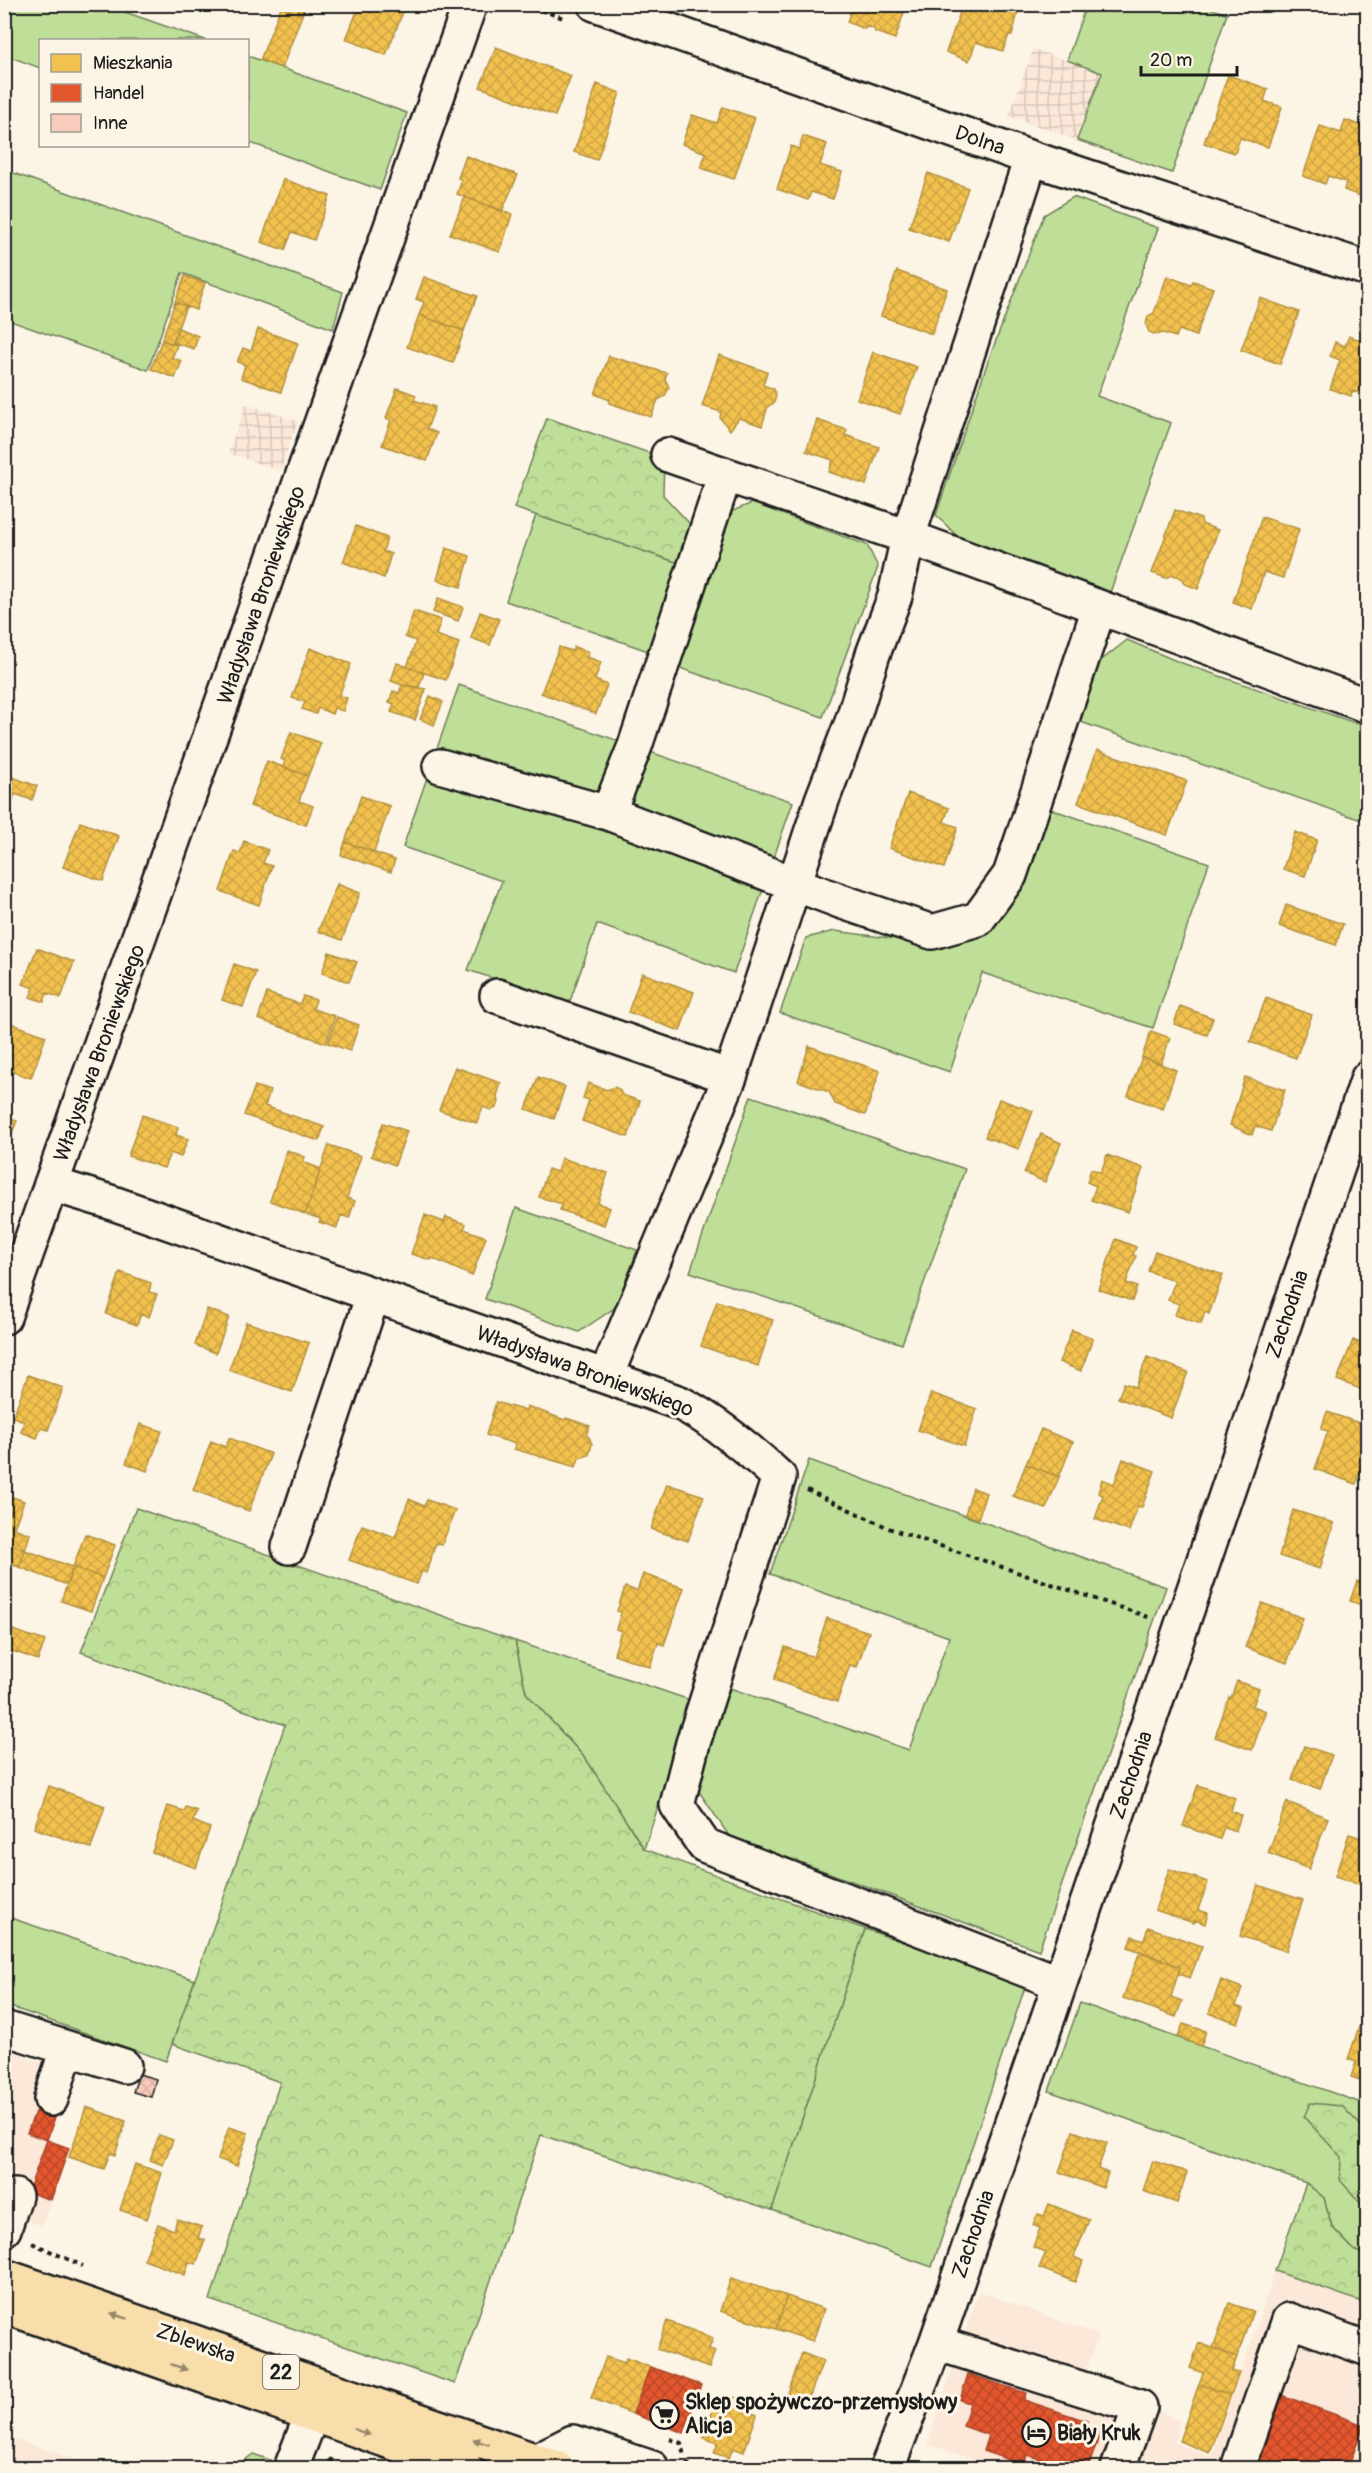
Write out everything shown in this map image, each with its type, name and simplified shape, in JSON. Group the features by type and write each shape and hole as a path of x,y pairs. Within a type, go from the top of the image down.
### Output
{"main road":[{"name":"Zblewska","path":"4,2276 546,2465"},
{"name":"Zblewska","path":"4,2306 465,2469"}],"street":[{"name":"Władysława Broniewskiego","path":"4,1317 142,934 470,4"},
{"name":"Dolna","path":"595,4 1031,158 1368,269"},
{"path":"606,1376 730,1077 794,883 895,596 908,537 1031,158"},
{"path":"668,455 908,537 1368,706"},
{"path":"609,813 635,746 725,475"},
{"path":"440,766 609,813 840,901 932,932 978,919 1010,875 1099,608"},
{"path":"497,996 730,1077"},
{"name":"Zachodnia","path":"887,2469 936,2343 1368,1078"},
{"name":"Władysława Broniewskiego","path":"51,1184 110,1202 680,1403 701,1414 779,1478"},
{"path":"289,1547 373,1296"},
{"path":"779,1478 693,1743 677,1805 704,1845 1060,1983"},
{"path":"4,2028 124,2066"},
{"path":"51,2099 68,2048"},
{"path":"4,2229 15,2196"},
{"path":"1238,2469 1289,2320 1368,2349"},
{"path":"936,2343 1140,2407 1118,2469"},
{"path":"291,2469 312,2414"},
{"path":"546,2465 573,2442 652,2469"}],"path":[{"path":"779,1478 891,1528 1181,1628"}],"shaded area":[{"path":"1033,49 1102,72 1077,140 1009,116"},
{"path":"246,404 298,421 280,471 228,453"},
{"path":"4,2049 50,2066 26,2134 70,2147 42,2226 5,2213"},
{"path":"1275,2271 1367,2304 1368,2445 1360,2468 998,2468 927,2444 979,2291 1099,2335 1083,2379 1180,2420 1175,2443 1212,2457"},
{"path":"5,2436 101,2468 5,2468"}],"green space":[{"path":"4,5 105,5 202,39 39,39 39,68 5,55"},
{"path":"1086,5 1201,5 1227,14 1172,173 1077,140 1102,73 1067,60"},
{"path":"249,56 407,113 380,190 249,142"},
{"path":"5,170 343,292 333,329 182,273 148,370 5,319"},
{"path":"1073,197 1158,228 1097,396 1171,423 1108,598 968,547 936,515 987,364 1044,215"},
{"path":"547,418 664,458 663,495 690,524 679,563 514,508"},
{"path":"752,503 867,545 878,567 823,717 674,666 728,513"},
{"path":"536,515 679,563 648,651 506,601"},
{"path":"1127,640 1179,662 1367,727 1367,822 1075,720 1093,667"},
{"path":"459,685 793,802 734,973 597,924 569,1004 468,970 502,881 403,847"},
{"path":"1045,807 1209,863 1153,1028 982,973 950,1072 780,1013 806,938 835,931 950,946 999,917"},
{"path":"751,1096 965,1169 902,1344 690,1272"},
{"path":"516,1208 637,1250 619,1305 579,1332 485,1299"},
{"path":"809,1460 1166,1587 1039,1950 729,1836 694,1784 730,1688 909,1750 949,1637 770,1574"},
{"path":"136,1508 515,1641 526,1693 586,1759 644,1849 865,1929 772,2210 541,2135 455,2384 210,2300 280,2082 172,2044 285,1725 81,1652"},
{"path":"515,1641 693,1701 644,1849 586,1759 526,1693"},
{"path":"5,1916 195,1980 166,2061 5,2005"},
{"path":"865,1929 1026,1984 932,2267 772,2210"},
{"path":"1080,2003 1367,2105 1367,2254 1355,2251 1332,2227 1324,2198 1306,2183 1049,2091"},
{"path":"1310,2103 1342,2106 1367,2132 1367,2207 1365,2208 1340,2180 1341,2157 1304,2117"},
{"path":"1306,2183 1324,2198 1332,2227 1355,2251 1367,2254 1367,2304 1275,2271"},
{"path":"253,2454 270,2460 267,2468 234,2468"}],"building: Mieszkania":[{"path":"281,4 306,4 302,15 281,7"},
{"path":"360,4 406,4 386,55 346,39"},
{"path":"853,4 907,4 895,39 866,26 865,29 847,22"},
{"path":"963,4 1020,4 1012,36 1009,35 1003,51 976,42 969,61 946,52"},
{"path":"281,7 302,15 282,68 260,60"},
{"path":"496,47 571,76 555,116 480,87"},
{"path":"1228,75 1268,89 1264,101 1282,107 1268,147 1240,138 1235,153 1204,143"},
{"path":"4,81 10,84 4,95"},
{"path":"597,84 620,93 597,160 574,152"},
{"path":"723,107 755,118 734,179 701,168 706,153 682,144 692,115 717,123"},
{"path":"1345,120 1368,128 1368,191 1365,198 1344,190 1346,182 1328,176 1325,184 1303,176 1320,126 1341,133"},
{"path":"803,136 827,144 820,165 842,172 833,199 811,192 808,200 777,189 791,146 799,149"},
{"path":"466,156 518,175 502,211 457,194 462,180 458,178"},
{"path":"928,173 968,188 949,242 909,228"},
{"path":"283,179 330,196 314,240 292,232 285,250 261,242"},
{"path":"465,197 512,214 500,252 450,234"},
{"path":"897,271 947,289 932,334 881,316"},
{"path":"185,276 205,283 196,310 175,302"},
{"path":"1167,276 1191,285 1193,281 1213,288 1196,336 1179,330 1176,337 1149,332 1146,325 1148,316 1154,313"},
{"path":"424,277 477,296 464,331 419,315 424,302 416,299"},
{"path":"1260,298 1299,312 1280,364 1241,350"},
{"path":"175,302 186,306 172,344 162,340"},
{"path":"419,315 464,331 453,363 407,347"},
{"path":"178,328 198,336 194,349 173,342"},
{"path":"258,329 298,343 281,392 241,378 245,365 237,362 243,348 251,351"},
{"path":"1349,336 1368,343 1368,396 1352,391 1351,396 1330,389 1340,360 1330,356 1335,342 1345,346"},
{"path":"162,340 177,345 172,358 182,361 175,378 151,369"},
{"path":"873,352 917,367 900,414 857,399"},
{"path":"719,355 767,372 763,385 774,389 776,396 774,403 768,406 762,426 739,418 730,430 720,418 721,412 702,406"},
{"path":"609,356 667,373 665,379 669,387 665,396 658,400 651,417 609,403 610,400 595,394"},
{"path":"397,388 416,395 414,400 435,407 427,429 437,433 427,461 382,445 391,420 386,418"},
{"path":"817,420 847,430 845,435 879,447 866,485 829,472 833,460 806,451"},
{"path":"1175,510 1201,519 1202,524 1218,530 1198,589 1185,584 1182,578 1173,575 1166,578 1152,573"},
{"path":"1262,517 1299,529 1283,578 1264,572 1252,609 1233,602"},
{"path":"356,526 387,538 383,551 391,554 384,578 343,562"},
{"path":"446,548 470,556 461,587 437,580"},
{"path":"438,598 463,607 458,621 433,612"},
{"path":"414,611 441,620 436,635 459,643 446,680 407,667 416,641 405,637"},
{"path":"480,612 499,619 490,645 471,638"},
{"path":"559,647 572,651 574,647 589,652 587,657 601,662 595,680 607,685 596,714 541,693"},
{"path":"310,648 351,664 339,696 347,698 343,711 334,708 332,714 318,708 316,714 302,709 305,702 292,698"},
{"path":"397,663 424,673 419,687 391,681"},
{"path":"402,685 426,689 415,720 391,712 394,704 389,702 393,691 399,693"},
{"path":"430,696 443,702 434,725 420,719"},
{"path":"291,732 321,743 308,776 283,767 285,761 281,759"},
{"path":"1097,750 1187,781 1167,835 1078,803"},
{"path":"267,761 308,776 299,801 313,806 306,825 250,806"},
{"path":"4,774 37,786 32,800 15,794 4,823"},
{"path":"908,793 949,808 944,822 958,827 944,868 889,848"},
{"path":"361,796 390,806 374,852 345,842"},
{"path":"80,822 119,836 103,881 63,867"},
{"path":"1295,832 1317,840 1305,876 1283,869"},
{"path":"244,841 268,850 263,863 272,866 259,905 220,891 234,851 240,853"},
{"path":"345,842 395,860 391,872 341,855"},
{"path":"337,884 360,893 342,940 318,931"},
{"path":"1286,905 1343,924 1336,945 1279,926"},
{"path":"37,948 74,962 61,998 47,993 44,1002 30,997 34,988 23,984"},
{"path":"329,952 357,962 349,982 322,973"},
{"path":"234,964 256,972 243,1007 222,1000"},
{"path":"642,973 694,992 680,1031 628,1012"},
{"path":"267,993 300,1004 303,996 316,1000 313,1009 335,1016 326,1043 258,1019"},
{"path":"1266,998 1312,1015 1296,1058 1250,1042"},
{"path":"1180,1006 1213,1018 1207,1035 1174,1024"},
{"path":"337,1017 359,1025 350,1051 328,1043"},
{"path":"10,1023 46,1036 31,1078 4,1069 4,1038"},
{"path":"1151,1031 1170,1038 1161,1064 1142,1057"},
{"path":"809,1046 880,1071 865,1115 835,1104 829,1092 798,1081"},
{"path":"1142,1057 1176,1070 1163,1109 1128,1096"},
{"path":"455,1067 501,1083 497,1096 499,1101 497,1108 491,1110 483,1107 477,1123 439,1110"},
{"path":"538,1077 565,1087 554,1119 526,1109"},
{"path":"1245,1077 1285,1090 1271,1131 1255,1126 1252,1135 1230,1125"},
{"path":"588,1083 607,1090 614,1087 619,1089 622,1095 640,1101 628,1137 582,1121 589,1100 583,1098"},
{"path":"255,1086 270,1091 265,1106 324,1127 319,1141 244,1115"},
{"path":"999,1099 1033,1111 1019,1149 985,1137"},
{"path":"142,1115 178,1127 176,1135 188,1139 181,1157 170,1153 164,1168 128,1156"},
{"path":"4,1116 17,1121 4,1153"},
{"path":"383,1123 407,1131 395,1165 371,1156"},
{"path":"1041,1134 1061,1143 1045,1182 1024,1173"},
{"path":"329,1145 361,1156 347,1198 355,1201 349,1218 341,1215 337,1228 319,1222 321,1219 305,1214"},
{"path":"287,1150 305,1157 303,1162 321,1169 305,1214 270,1201"},
{"path":"1107,1155 1143,1168 1128,1212 1091,1200 1096,1186 1087,1182 1091,1169 1101,1172"},
{"path":"561,1158 608,1173 598,1203 610,1208 604,1225 560,1210 562,1204 539,1197 548,1169 557,1172"},
{"path":"425,1215 444,1222 446,1217 466,1224 464,1229 486,1237 472,1276 432,1258 431,1260 411,1254"},
{"path":"1116,1239 1136,1247 1133,1255 1136,1256 1126,1283 1137,1287 1132,1301 1098,1289"},
{"path":"1155,1251 1223,1275 1209,1314 1205,1312 1201,1324 1175,1315 1179,1304 1168,1300 1175,1281 1148,1271"},
{"path":"120,1272 151,1283 149,1292 157,1294 149,1317 141,1314 137,1325 106,1314"},
{"path":"717,1301 773,1320 758,1366 701,1346"},
{"path":"207,1309 229,1317 216,1353 195,1345"},
{"path":"246,1322 309,1343 292,1392 229,1370"},
{"path":"1072,1330 1093,1338 1081,1371 1059,1362"},
{"path":"1353,1340 1368,1346 1368,1392 1337,1380"},
{"path":"1147,1357 1188,1372 1171,1418 1118,1398 1124,1383 1136,1387"},
{"path":"28,1375 63,1388 48,1430 41,1428 37,1438 21,1432 24,1421 13,1417"},
{"path":"931,1393 977,1409 964,1446 918,1430"},
{"path":"496,1402 526,1411 527,1406 565,1420 566,1418 590,1426 586,1435 592,1444 589,1455 579,1458 576,1467 514,1449 516,1444 486,1435"},
{"path":"1327,1412 1368,1426 1365,1441 1368,1442 1368,1452 1356,1484 1315,1469 1328,1431 1321,1429"},
{"path":"140,1424 162,1431 147,1471 126,1463"},
{"path":"1041,1429 1073,1442 1059,1477 1026,1464"},
{"path":"229,1438 271,1454 249,1511 193,1490 211,1441 226,1447"},
{"path":"1123,1459 1155,1471 1142,1507 1138,1506 1129,1531 1095,1519 1103,1495 1098,1493 1102,1479 1114,1484"},
{"path":"1026,1464 1059,1477 1046,1509 1013,1496"},
{"path":"667,1484 704,1496 688,1541 651,1529"},
{"path":"973,1488 986,1493 978,1519 965,1514"},
{"path":"4,1494 24,1501 14,1528 30,1534 25,1550 4,1542"},
{"path":"409,1499 424,1506 427,1500 455,1510 442,1545 436,1543 426,1573 422,1571 417,1584 349,1560 362,1525 395,1537"},
{"path":"1293,1510 1334,1523 1320,1569 1279,1556"},
{"path":"85,1534 115,1545 103,1578 73,1567"},
{"path":"4,1542 25,1550 19,1567 4,1562"},
{"path":"25,1550 73,1567 67,1585 19,1567"},
{"path":"73,1567 103,1578 91,1611 61,1601"},
{"path":"643,1574 684,1588 664,1645 658,1643 650,1667 614,1654 621,1631 616,1629 621,1612 617,1611 625,1587 637,1591"},
{"path":"1357,1581 1368,1585 1368,1607 1350,1601"},
{"path":"1262,1603 1303,1618 1287,1663 1245,1647"},
{"path":"827,1618 869,1632 857,1667 850,1665 837,1702 774,1680 785,1647 814,1657"},
{"path":"4,1627 45,1641 38,1660 4,1648"},
{"path":"1368,1654 1368,1677 1360,1674"},
{"path":"1237,1681 1259,1689 1253,1706 1266,1711 1252,1750 1215,1737"},
{"path":"1304,1746 1332,1755 1320,1789 1292,1780"},
{"path":"1198,1785 1235,1798 1231,1811 1241,1815 1236,1831 1224,1827 1220,1839 1183,1826"},
{"path":"49,1786 105,1806 91,1848 34,1828"},
{"path":"1287,1802 1328,1818 1309,1869 1268,1853"},
{"path":"168,1806 184,1811 186,1807 197,1811 193,1821 210,1828 196,1868 152,1852"},
{"path":"1349,1834 1368,1840 1368,1887 1335,1876"},
{"path":"1169,1869 1208,1882 1198,1910 1208,1913 1205,1924 1195,1920 1194,1923 1155,1910"},
{"path":"1258,1885 1303,1900 1286,1951 1240,1936"},
{"path":"1148,1927 1202,1946 1190,1978 1178,1974 1180,1967 1128,1947 1132,1936 1144,1940"},
{"path":"1140,1951 1180,1967 1171,1997 1182,2001 1176,2017 1123,1998"},
{"path":"1221,1980 1242,1988 1236,2006 1244,2009 1238,2023 1209,2013"},
{"path":"1183,2024 1206,2031 1201,2046 1178,2037"},
{"path":"1359,2027 1368,2030 1368,2083 1351,2077 1356,2062 1348,2059"},
{"path":"86,2107 126,2121 115,2155 110,2153 104,2169 69,2157"},
{"path":"229,2127 248,2133 237,2166 218,2159"},
{"path":"1073,2131 1107,2143 1098,2169 1108,2173 1103,2188 1059,2172"},
{"path":"159,2135 173,2140 163,2165 150,2160"},
{"path":"1153,2161 1187,2172 1177,2203 1143,2191"},
{"path":"135,2164 162,2173 147,2219 120,2210"},
{"path":"1049,2204 1089,2220 1074,2257 1083,2261 1075,2282 1039,2268 1046,2252 1033,2247 1040,2228 1033,2225 1038,2214 1044,2216"},
{"path":"177,2219 202,2227 198,2238 205,2240 196,2264 189,2262 185,2275 144,2260 158,2224 174,2230"},
{"path":"731,2278 787,2296 776,2329 720,2311"},
{"path":"787,2296 824,2309 813,2341 776,2329"},
{"path":"1229,2303 1253,2311 1237,2357 1213,2348"},
{"path":"667,2321 713,2338 709,2349 715,2351 709,2368 657,2349"},
{"path":"1199,2343 1237,2357 1232,2371 1239,2373 1231,2395 1199,2384 1203,2373 1190,2368"},
{"path":"802,2353 823,2361 807,2403 787,2396"},
{"path":"606,2357 625,2363 626,2358 650,2367 633,2414 591,2398"},
{"path":"1199,2384 1231,2395 1210,2453 1179,2441"},
{"path":"733,2397 748,2402 745,2410 757,2415 744,2452 733,2448 729,2458 714,2453 718,2443 703,2438 717,2399 731,2404"}],"building: Handel":[{"path":"39,2101 58,2108 47,2140 27,2133"},
{"path":"47,2140 69,2148 51,2200 28,2192"},
{"path":"650,2367 701,2385 684,2433 633,2414"},
{"path":"968,2374 1026,2393 1024,2400 1087,2421 1086,2426 1101,2431 1088,2468 1073,2464 1072,2468 1068,2468 1027,2455 1024,2465 983,2451 988,2435 963,2426 970,2403 960,2400"},
{"path":"1281,2395 1364,2425 1348,2468 1255,2468"}],"building: Inne":[{"path":"139,2074 156,2079 151,2097 133,2092"}],"place":[{"name":"Sklep spożywczo-przemysłowy Alicja","path":"664,2414"},
{"name":"Biały Kruk","path":"1036,2433"}]}
